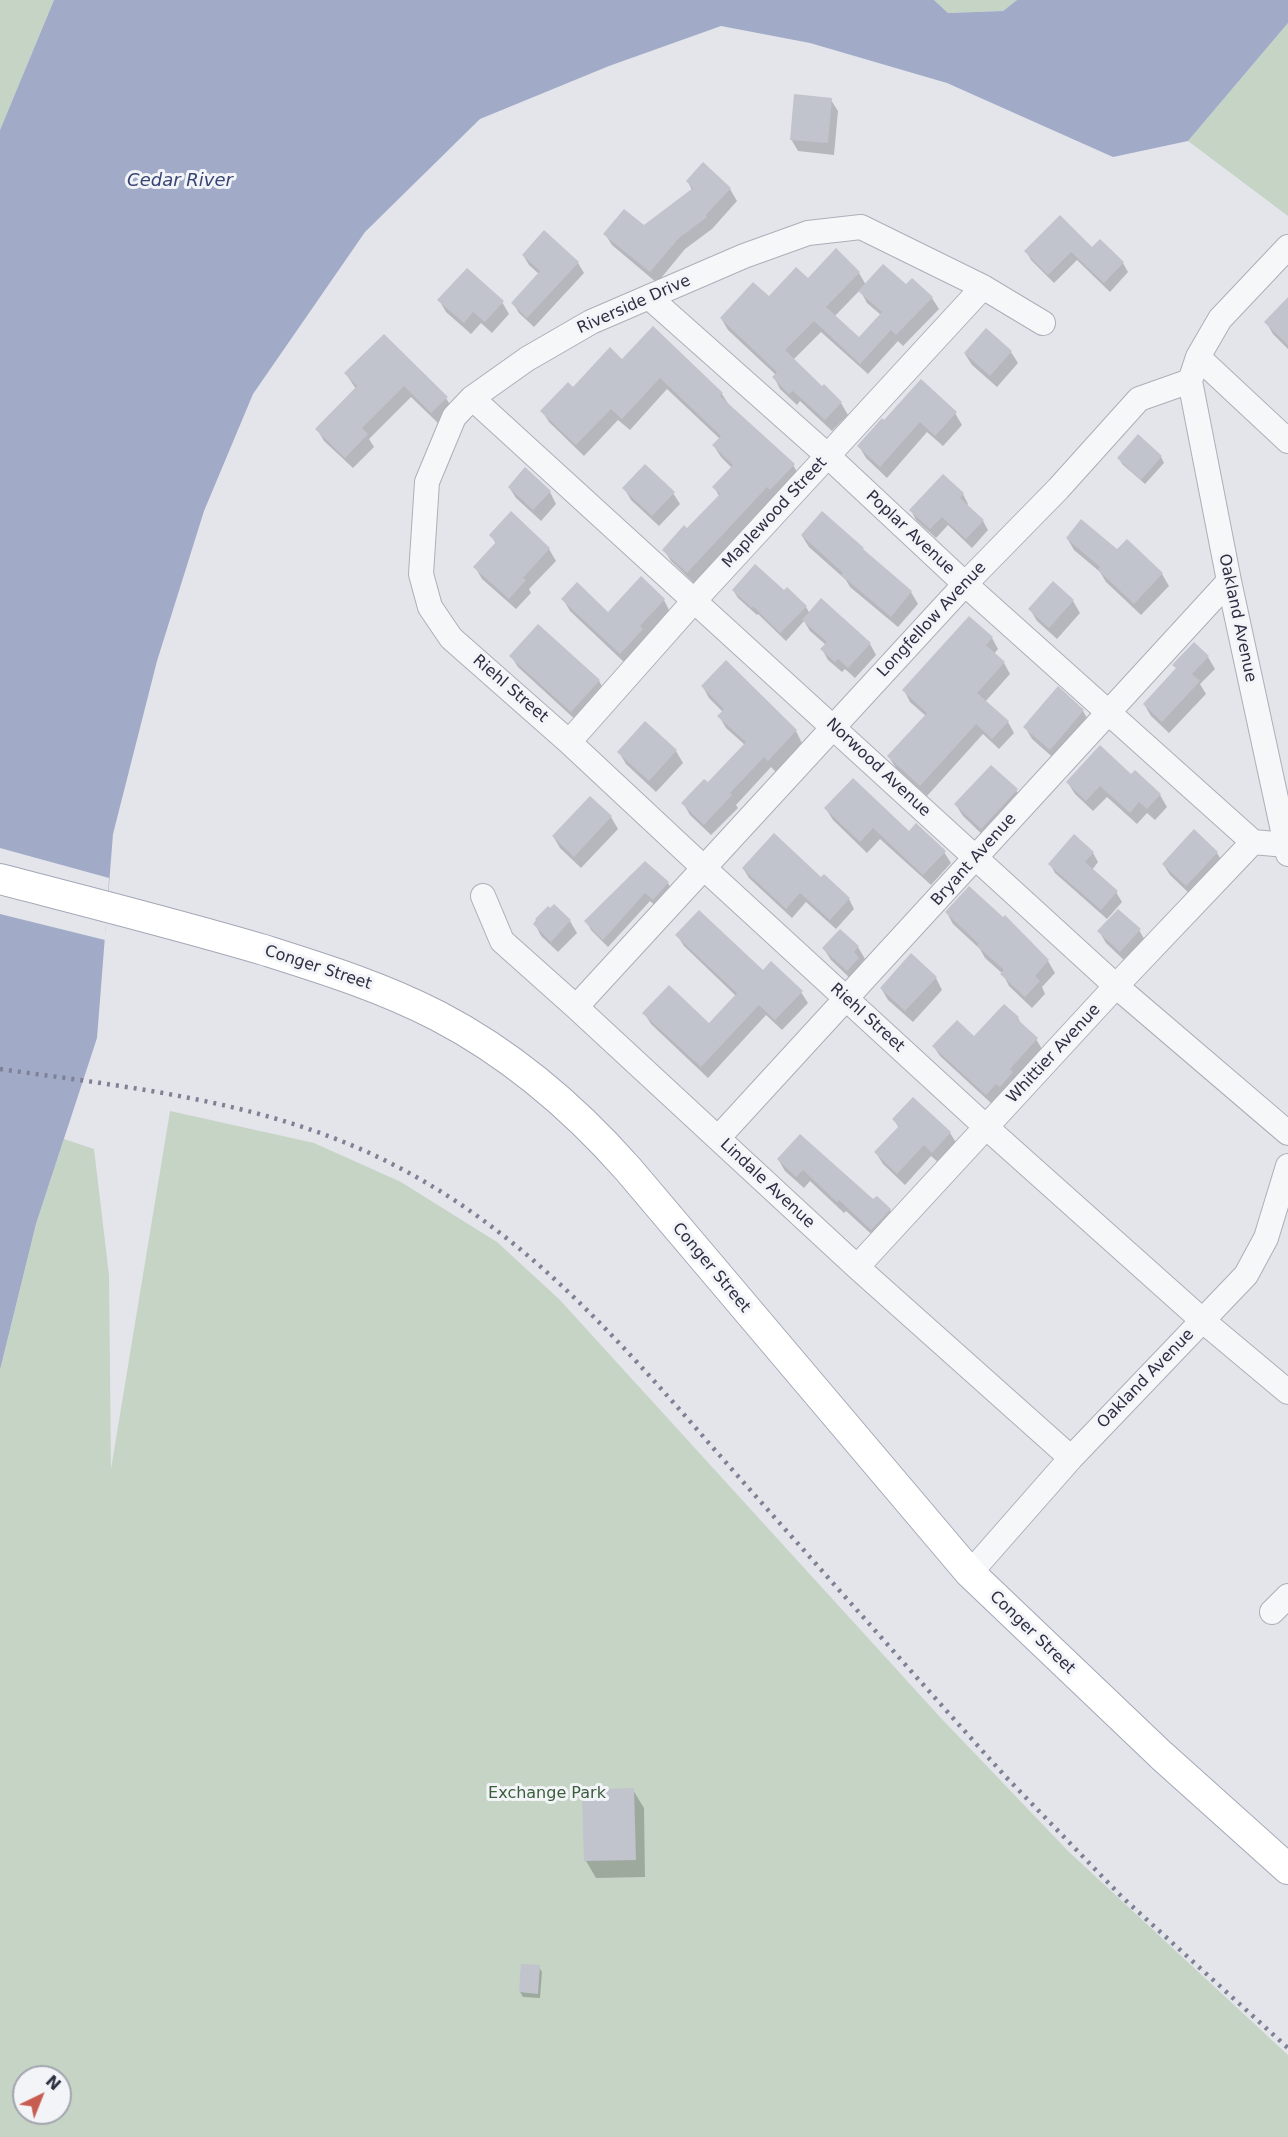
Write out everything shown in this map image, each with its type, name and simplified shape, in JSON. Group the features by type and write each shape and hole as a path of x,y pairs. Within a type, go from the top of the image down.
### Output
{"main road":[{"name":"Conger Street","path":"0,879 175,924 347,976 394,994 484,1042 549,1091 602,1140 628,1169 970,1573 1152,1747 1288,1869"}],"street":[{"name":"Riverside Drive","path":"452,638 430,607 421,574 427,482 454,417 472,398 527,359 591,322 744,256 808,233 861,227 983,287 1043,323"},
{"path":"1190,381 1198,357 1220,319 1288,247"},
{"name":"Maplewood Street","path":"569,741 693,602 983,287"},
{"name":"Poplar Avenue","path":"649,297 828,456 965,584 1252,842"},
{"path":"1198,357 1288,441"},
{"name":"Oakland Avenue","path":"1190,381 1229,581 1287,849"},
{"name":"Longfellow Avenue","path":"576,1007 965,584 1058,489 1138,399 1190,381"},
{"name":"Norwood Avenue","path":"472,398 1116,986 1288,1133"},
{"name":"Bryant Avenue","path":"718,1138 1229,581"},
{"name":"Riehl Street","path":"452,638 569,741 986,1127 1202,1320 1288,1392"},
{"path":"1252,842 1287,849"},
{"name":"Whittier Avenue","path":"857,1267 1252,842"},
{"name":"Lindale Avenue","path":"483,896 502,941 857,1267 1071,1458"},
{"name":"Oakland Avenue","path":"970,1573 1071,1458 1246,1275 1266,1238 1288,1167"}],"green space":[{"path":"0,0 54,0 0,130"},
{"path":"934,0 1017,0 1003,11 948,13"},
{"path":"1288,23 1288,216 1188,141"},
{"name":"Exchange Park","path":"170,1111 314,1143 401,1182 497,1242 559,1299 940,1717 1068,1851 1288,2055 1288,2137 0,2137 0,1370 36,1224 64,1139 94,1149 109,1275 111,1469"}],"water":[{"name":"Cedar River","path":"54,0 934,0 948,13 1003,11 1017,0 1288,0 1288,23 1188,141 1113,157 947,83 810,43 721,26 609,66 480,119 365,232 253,394 204,511 157,661 113,834 97,1038 36,1224 0,1370 0,130"}],"pier":[{"path":"0,848 109,878 105,940 0,914"}],"building":[{"path":"794,94 832,98 828,143 790,140"},
{"path":"703,162 731,188 706,215 707,217 679,238 650,272 603,234 624,209 644,225 693,188 686,181"},
{"path":"1060,215 1092,247 1100,239 1124,262 1104,283 1071,252 1048,275 1024,251"},
{"path":"544,230 579,262 527,318 511,303 540,271 522,255"},
{"path":"836,248 860,272 826,307 859,337 882,312 858,291 883,264 906,284 912,278 933,297 896,335 891,330 860,364 814,321 785,350 842,402 825,420 793,391 789,394 772,377 777,372 720,318 753,282 769,296 796,267 808,278"},
{"path":"467,268 504,301 485,322 473,312 464,323 437,300"},
{"path":"1288,297 1288,345 1264,322"},
{"path":"653,326 723,393 720,396 795,464 770,490 767,487 687,573 662,550 684,525 687,528 720,494 712,487 733,465 712,445 721,436 660,378 622,419 611,409 576,445 540,411 568,382 573,387 610,347 622,359"},
{"path":"986,328 1012,351 990,376 964,353"},
{"path":"384,334 448,397 431,413 404,386 362,428 368,434 345,458 315,429 357,386 344,373"},
{"path":"921,379 957,412 935,436 920,422 880,467 857,446"},
{"path":"1138,434 1162,456 1141,480 1117,458"},
{"path":"645,464 675,492 652,516 622,488"},
{"path":"525,467 551,491 533,510 508,487"},
{"path":"943,474 964,493 960,498 984,520 966,539 942,517 930,529 909,510"},
{"path":"511,511 550,548 523,578 526,580 509,599 473,567 496,542 489,535"},
{"path":"822,511 912,591 891,617 841,575 843,573 801,535"},
{"path":"1081,519 1117,549 1127,539 1163,573 1134,604 1098,570 1100,567 1066,538"},
{"path":"755,564 784,590 787,587 807,606 780,633 753,606 752,608 732,590"},
{"path":"641,576 665,599 640,626 643,629 620,654 561,599 577,582 608,612"},
{"path":"1053,581 1074,600 1049,628 1028,609"},
{"path":"821,598 871,643 848,668 838,659 835,662 820,649 827,642 802,620"},
{"path":"969,616 993,637 986,645 1005,662 977,693 1009,721 992,739 976,724 920,786 887,756 927,713 902,690"},
{"path":"538,624 600,680 571,712 509,656"},
{"path":"1194,642 1209,656 1192,674 1200,681 1162,722 1143,704 1176,668 1172,665"},
{"path":"726,660 797,730 768,761 764,757 704,825 681,803 704,779 708,782 746,742 717,716 724,709 701,686"},
{"path":"1058,686 1084,710 1050,750 1023,727"},
{"path":"645,721 677,750 649,781 617,752"},
{"path":"1100,745 1131,774 1135,770 1161,794 1147,809 1139,802 1130,813 1100,786 1086,801 1066,782"},
{"path":"991,765 1018,789 981,829 954,804"},
{"path":"853,778 909,831 916,823 946,851 923,875 873,828 860,842 824,808"},
{"path":"590,796 612,816 574,857 552,836"},
{"path":"1194,829 1218,852 1186,886 1162,864"},
{"path":"774,833 821,877 824,874 850,898 830,920 800,893 786,909 742,868"},
{"path":"1074,834 1094,852 1085,862 1118,891 1101,910 1048,864"},
{"path":"645,861 669,882 653,900 645,893 603,940 584,921"},
{"path":"969,886 1003,917 1005,915 1049,960 1035,976 1040,981 1025,997 1000,974 1004,970 977,946 979,944 945,912"},
{"path":"554,904 571,920 551,942 533,924 548,906 550,908"},
{"path":"1118,909 1141,929 1120,952 1097,931"},
{"path":"699,910 763,970 771,961 803,991 775,1020 759,1005 701,1067 642,1013 669,985 709,1023 737,993 675,935"},
{"path":"840,929 859,946 854,952 859,958 847,971 822,948"},
{"path":"911,953 937,977 905,1011 880,988"},
{"path":"1004,1004 1038,1038 1010,1069 1013,1072 1000,1087 996,1084 986,1095 932,1046 957,1020 974,1036"},
{"path":"913,1097 951,1132 932,1153 924,1145 897,1174 874,1152 899,1126 892,1119"},
{"path":"800,1134 873,1199 877,1196 891,1209 871,1230 803,1170 796,1177 777,1159"},
{"path":"634,1788 636,1860 584,1861 582,1790"},
{"path":"521,1964 540,1965 538,1994 519,1992"}],"railway":[{"path":"0,1069 152,1091 252,1112 301,1127 349,1144 396,1166 447,1195 494,1229 539,1265 621,1345 1005,1776 1123,1898 1288,2048"}]}
